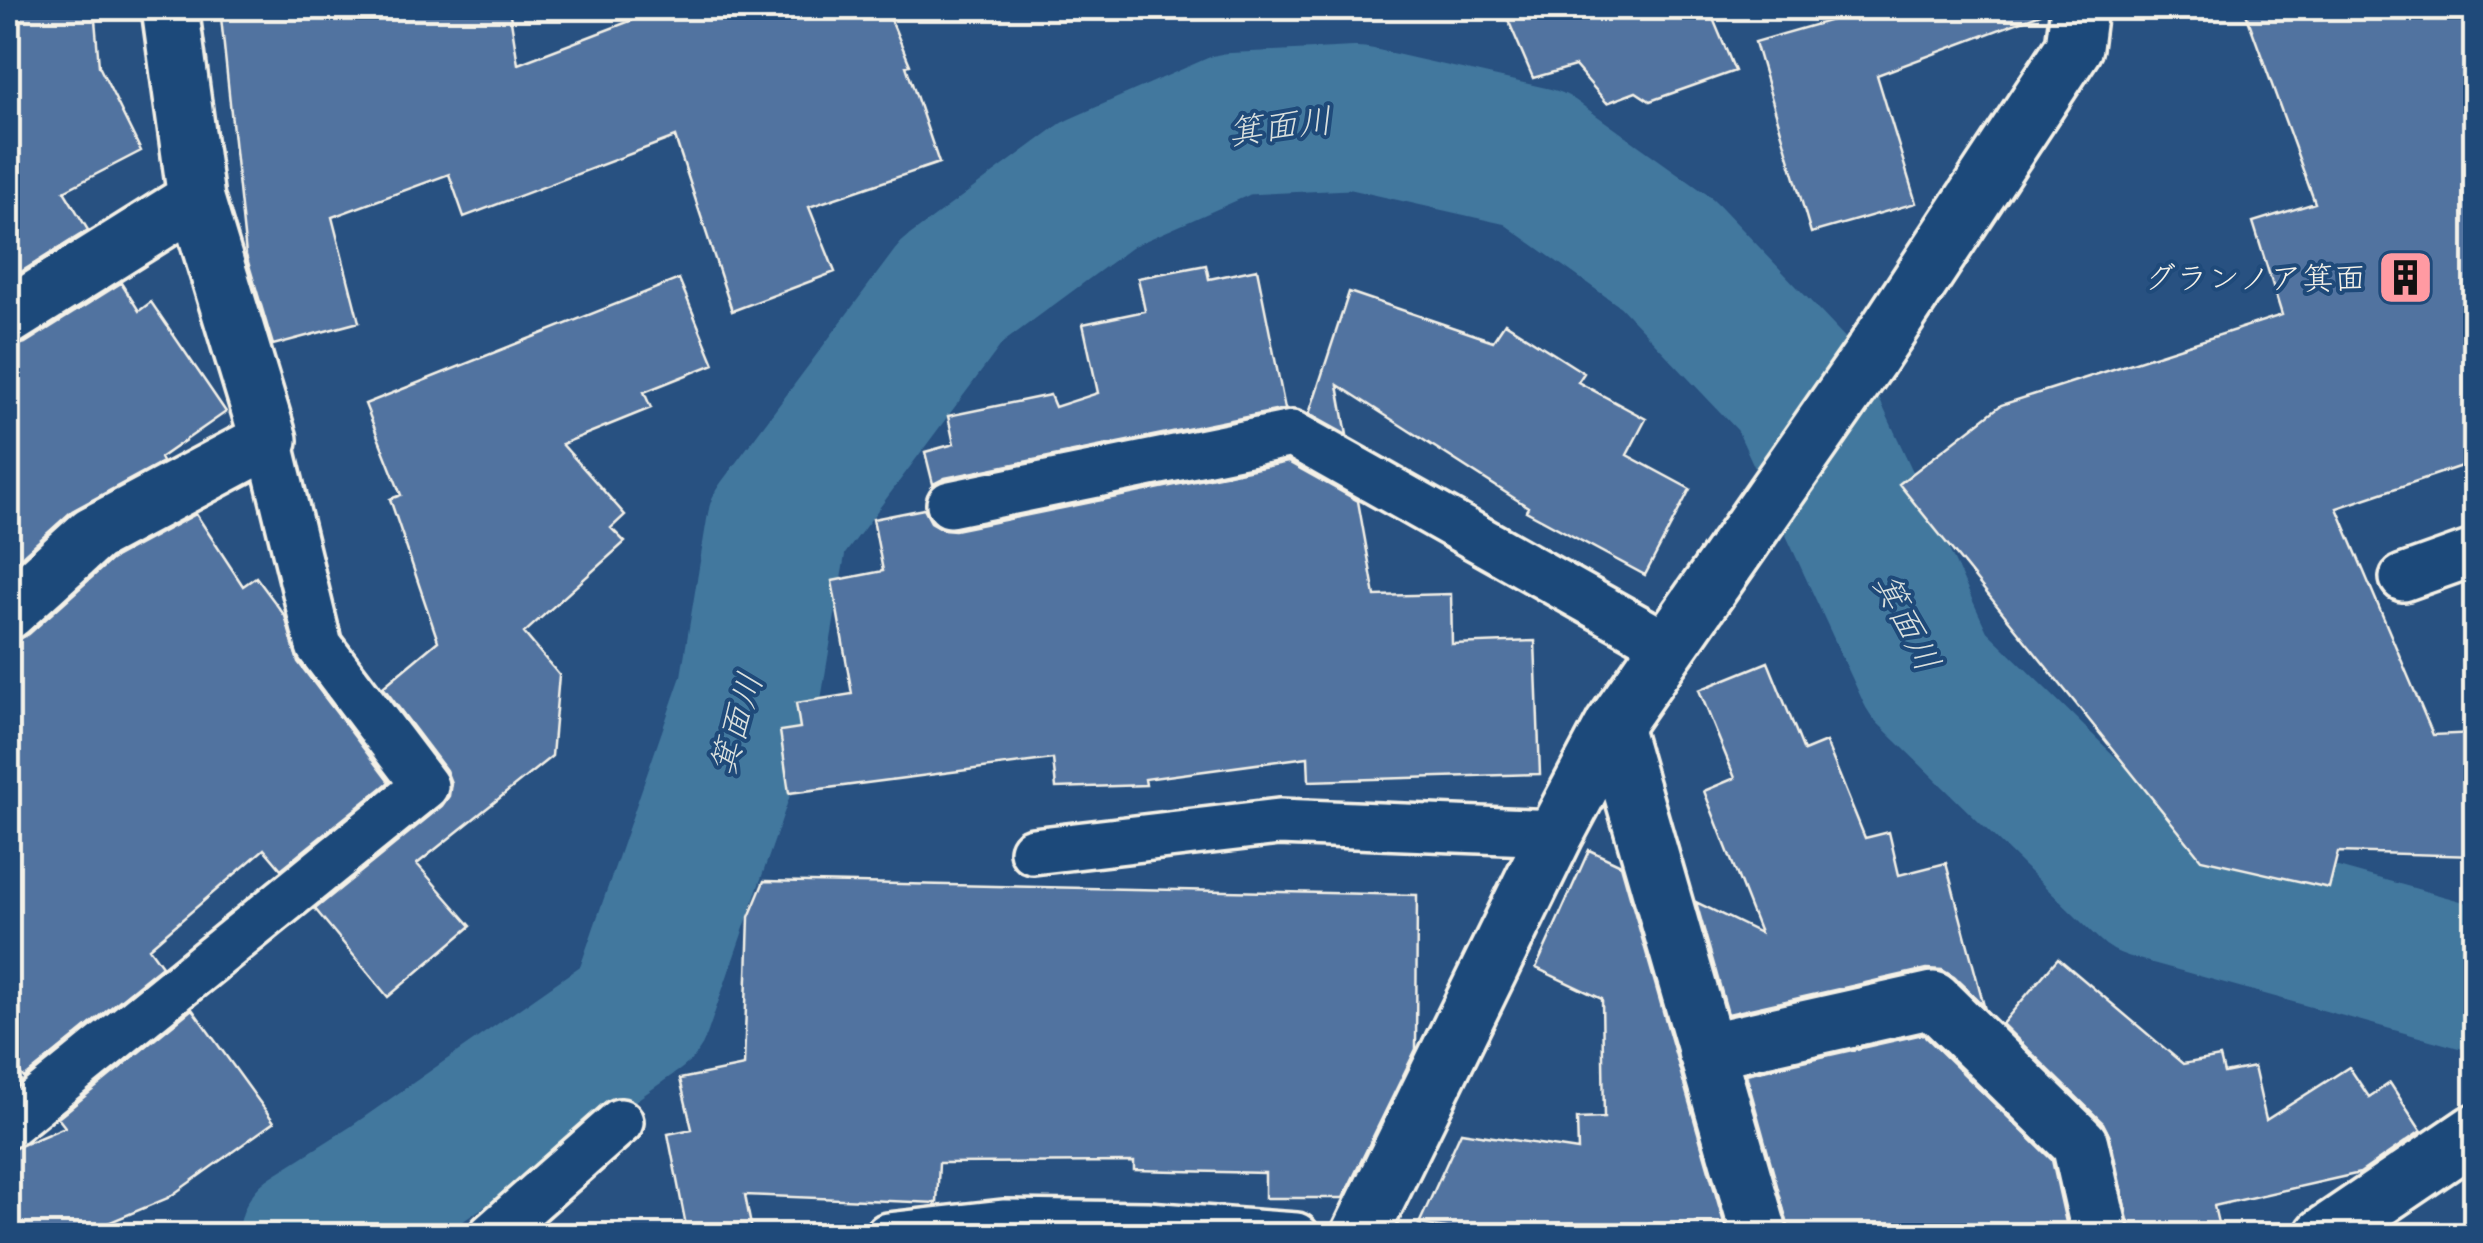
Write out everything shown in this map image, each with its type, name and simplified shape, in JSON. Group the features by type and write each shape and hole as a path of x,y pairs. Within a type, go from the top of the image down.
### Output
{"street":[{"path":"8,611 93,534 268,440 196,199 170,8"},
{"path":"1359,1236 1556,833 1613,726 1870,357 2074,47 2078,8"},
{"path":"8,317 196,199"},
{"path":"1613,726 1760,1236"},
{"path":"1706,1051 1933,1000 2080,1144 2101,1236"},
{"path":"2323,1236 2476,1132"}],"lane":[{"path":"950,504 1292,434 1669,646"},
{"path":"10,1123 425,786 319,646 268,440"},
{"path":"2403,578 2476,552"},
{"path":"1033,851 1279,822 1556,833"},
{"path":"491,1236 620,1122"},
{"path":"888,1236 1003,1223 1147,1225 1296,1236"}],"building":[{"path":"94,8 99,66 141,151 64,191 88,230 8,280 8,14"},
{"path":"220,8 509,8 518,64 664,8 886,8 910,65 906,66 939,163 809,207 835,272 732,311 675,137 464,217 449,174 332,217 359,322 273,345 246,255"},
{"path":"1503,8 1712,8 1735,71 1650,101 1636,92 1607,103 1575,66 1533,78"},
{"path":"1874,8 2040,8 2041,14 1877,75 1916,203 1811,233 1755,42"},
{"path":"2244,8 2476,8 2476,461 2337,508 2433,735 2476,733 2476,856 2338,852 2329,888 2201,859 1899,484 2001,405 2282,315 2253,222 2315,203"},
{"path":"1206,265 1209,279 1257,269 1285,409 945,478 933,484 925,452 954,444 948,416 1050,395 1055,407 1098,393 1083,324 1145,311 1138,278"},
{"path":"679,279 714,364 644,392 651,408 562,444 625,515 611,528 625,542 524,633 559,675 552,756 417,864 471,926 388,997 315,909 442,806 451,783 446,770 383,687 438,641 390,499 401,495 365,404"},
{"path":"121,283 139,311 151,302 226,412 160,458 162,462 72,511 8,569 8,348 25,343"},
{"path":"1349,292 1493,341 1505,323 1584,373 1578,382 1646,419 1627,455 1690,489 1645,575 1526,511 1528,507 1338,385 1347,435 1309,414"},
{"path":"1288,462 1358,501 1375,596 1451,594 1452,644 1535,641 1540,774 1309,781 1308,757 1145,779 1146,785 1056,788 1053,759 789,793 780,731 800,728 796,703 852,694 832,581 883,571 873,519 924,509 931,522 955,530"},
{"path":"196,514 243,586 256,577 285,616 298,662 389,782 281,869 264,849 149,948 162,966 24,1078 8,1059 8,641 29,634 111,560"},
{"path":"1768,662 1804,751 1826,742 1865,838 1889,832 1899,875 1946,863 1984,1006 1954,977 1942,970 1927,969 1728,1014 1696,902 1760,933 1704,791 1735,778 1699,690"},
{"path":"1589,850 1621,865 1724,1223 1646,1224 1646,1236 1501,1236 1419,1224 1461,1132 1578,1150 1577,1119 1604,1118 1602,999 1536,968"},
{"path":"764,881 1417,895 1416,1049 1343,1198 1265,1198 1265,1173 1134,1170 1134,1162 939,1163 937,1203 745,1195 753,1236 688,1236 668,1134 692,1129 680,1079 744,1066 749,917"},
{"path":"2058,958 2183,1064 2220,1057 2224,1073 2254,1067 2266,1120 2349,1067 2369,1097 2390,1083 2421,1131 2360,1173 2214,1206 2221,1236 2131,1236 2110,1137 2103,1123 2002,1024"},
{"path":"192,1009 274,1122 168,1198 77,1236 8,1236 8,1151 65,1127 58,1118"},
{"path":"1923,1034 2052,1160 2069,1236 1791,1236 1746,1074"}],"waterway":[{"name":"箕面川","path":"310,1236 391,1185 640,1011 750,694 778,525 952,292 1098,184 1234,124 1357,118 1534,158 1667,253 1797,390 1928,673 2148,888 2476,979"}],"place":[{"name":"グランノア箕面","path":"2405,278"}]}
